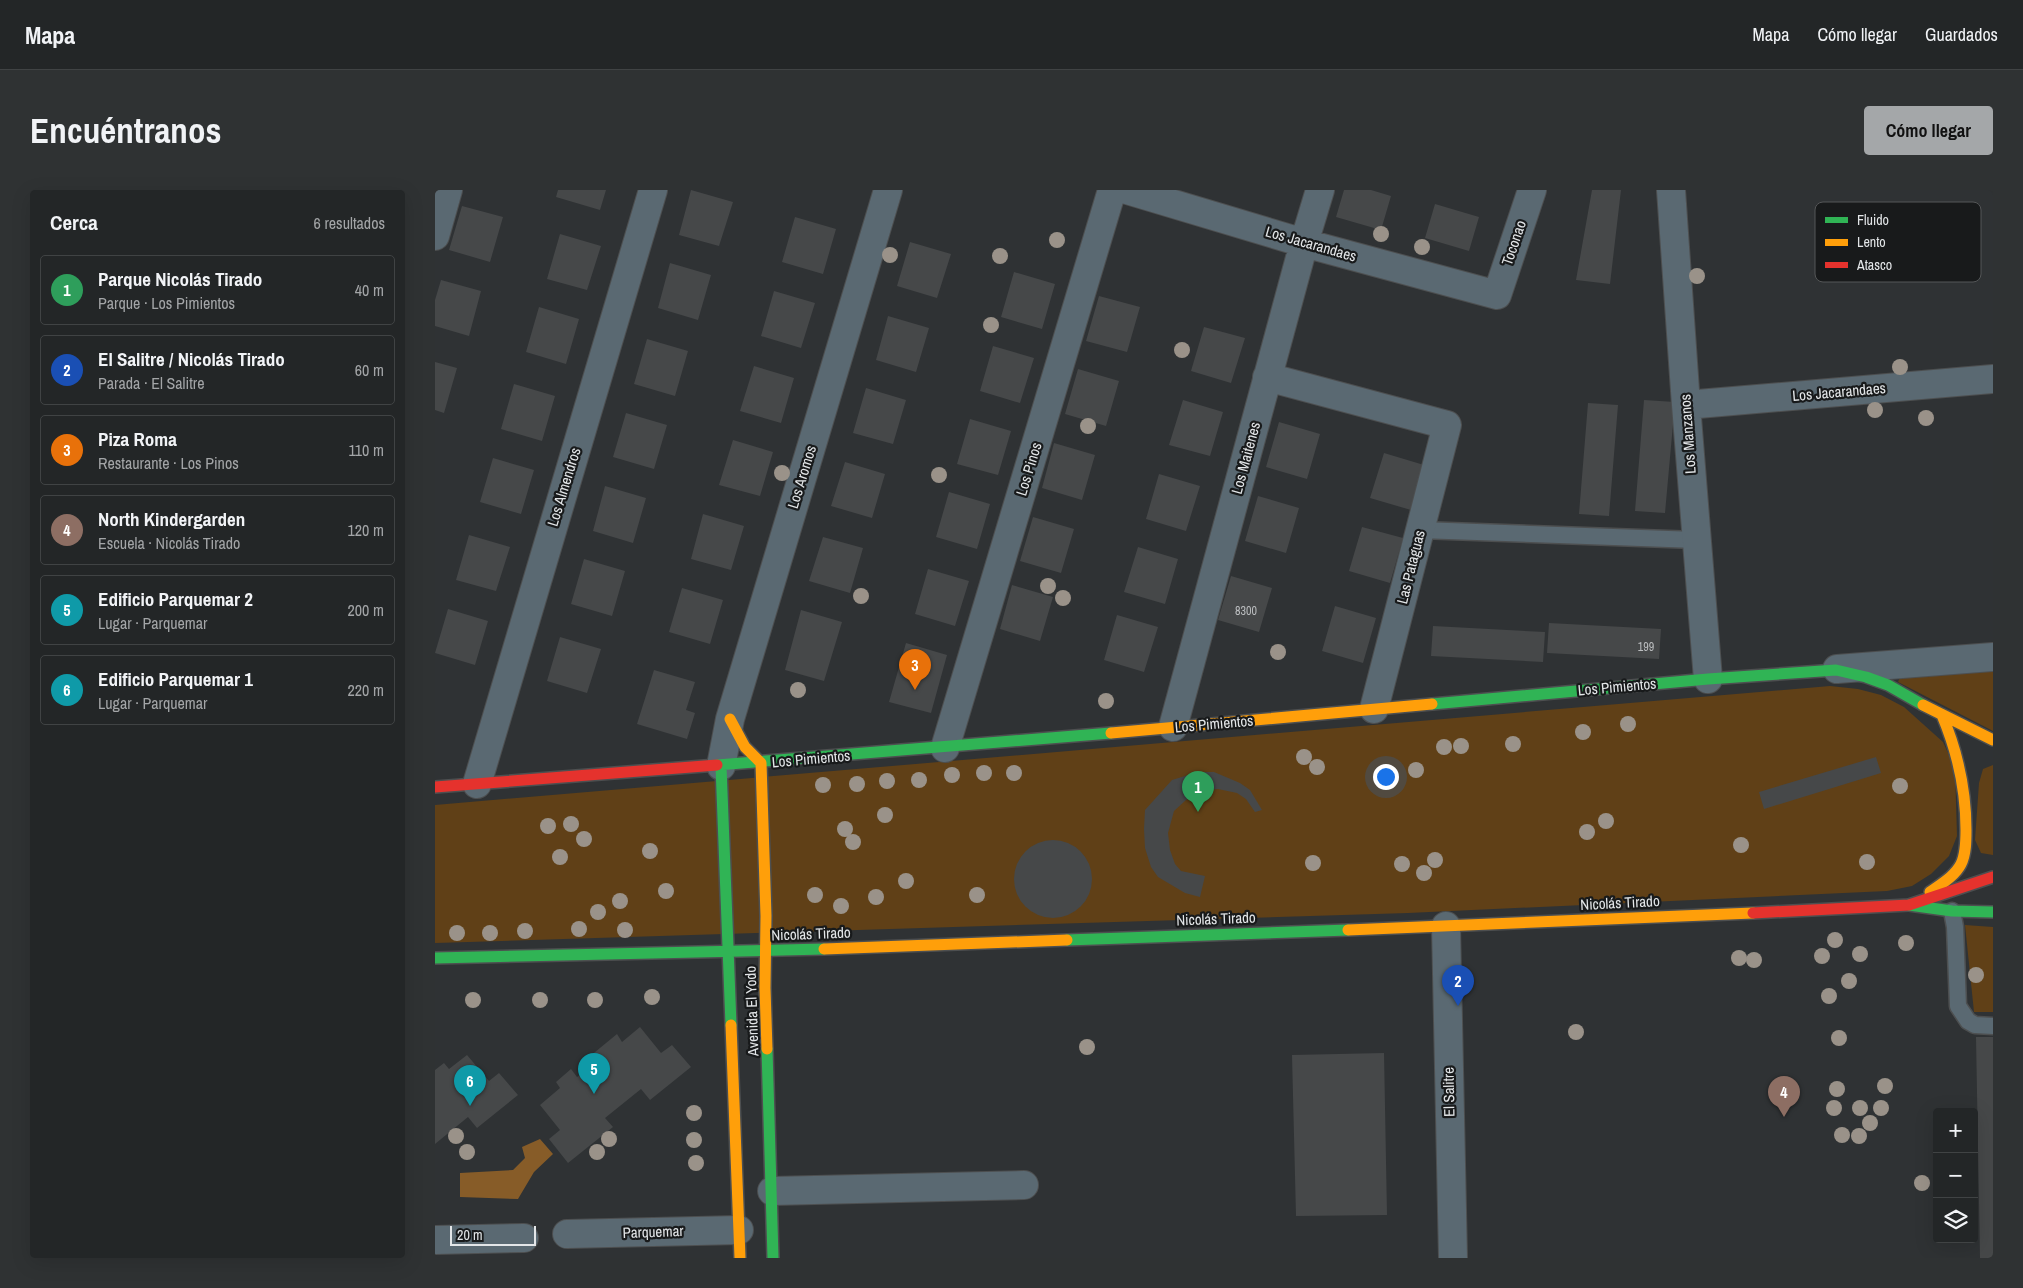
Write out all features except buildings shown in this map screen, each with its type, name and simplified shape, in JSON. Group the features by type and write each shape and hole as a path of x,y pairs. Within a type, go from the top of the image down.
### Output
{"main road":[{"name":"Los Pimientos","path":"435,787 945,748 1708,679 1836,670"},
{"path":"1836,670 1889,685 1942,716 1993,740"},
{"path":"1909,905 1942,884 1961,864 1966,840 1966,789 1954,741 1942,716"},
{"path":"730,719 745,747 761,763"},
{"name":"Avenida El Yodo","path":"761,763 773,1258"},
{"name":"Avenida El Yodo","path":"721,766 740,1258"},
{"name":"Nicolás Tirado","path":"435,958 728,950 766,951 1446,926 1909,905 1993,876"},
{"path":"1909,905 1952,911 1993,912"}],"street":[{"path":"435,236 448,190"},
{"name":"Los Almendros","path":"477,784 653,190"},
{"name":"Los Aromos","path":"721,766 730,719 888,190"},
{"name":"Los Pinos","path":"945,748 1112,190"},
{"name":"Los Jacarandaes","path":"1127,190 1159,195 1304,243 1497,295"},
{"name":"Los Maitenes","path":"1173,728 1267,377 1320,190"},
{"name":"Toconao","path":"1497,295 1532,190"},
{"name":"Los Manzanos","path":"1671,190 1708,679"},
{"name":"Las Pataguas","path":"1267,377 1447,425 1374,709"},
{"name":"Los Jacarandaes","path":"1686,405 1993,379"},
{"name":"Los Pimientos","path":"1836,670 1993,657"},
{"name":"El Salitre","path":"1446,926 1453,1258"},
{"path":"772,1191 1024,1185"},
{"name":"Parquemar","path":"567,1234 739,1230"},
{"path":"435,1240 524,1238"}],"lane":[{"path":"1420,530 1697,540"},
{"path":"1952,911 1955,927 1958,1006 1968,1021 1975,1025 1993,1026"}],"shaded area":[{"path":"1993,665 1993,731 1898,682 1903,670"},
{"path":"1830,686 1858,689 1881,695 1904,707 1943,742 1955,768 1957,836 1949,856 1931,874 1912,886 1887,891 1408,913 435,943 435,805"},
{"path":"1993,765 1993,855 1981,853 1975,840 1979,783 1983,769"},
{"path":"1965,925 1993,927 1993,1012 1974,1012"},
{"path":"540,1139 553,1154 534,1172 518,1199 460,1197 460,1173 513,1170 525,1158 522,1147"}],"traffic: fast":[{"path":"1432,704 1708,679 1836,670 1866,677 1888,685 1923,705"},
{"path":"717,765 1111,733"},
{"path":"721,766 731,1025"},
{"path":"1909,905 1952,911 1993,912"},
{"path":"1067,940 1348,930"},
{"path":"435,958 824,949"},
{"path":"767,1049 773,1258"}],"traffic: slow":[{"path":"1111,733 1432,704"},
{"path":"1923,705 1993,740"},
{"path":"1930,892 1947,880 1961,864 1966,843 1963,786 1953,743 1942,715"},
{"path":"730,719 745,747 761,763 766,916 765,988 767,1049"},
{"path":"1348,930 1753,913"},
{"path":"824,949 1067,940"},
{"path":"731,1025 740,1258"}],"traffic: jam":[{"path":"435,787 717,765"},
{"path":"1753,913 1909,905 1993,877"}],"place":[{"name":"Piza Roma","path":"915,690"},
{"name":"Parque Nicolás Tirado","path":"1198,812"},
{"name":"El Salitre / Nicolás Tirado","path":"1458,1006"},
{"name":"Edificio Parquemar 2","path":"594,1094"},
{"name":"Edificio Parquemar 1","path":"470,1106"},
{"name":"North Kindergarden","path":"1784,1117"}]}
